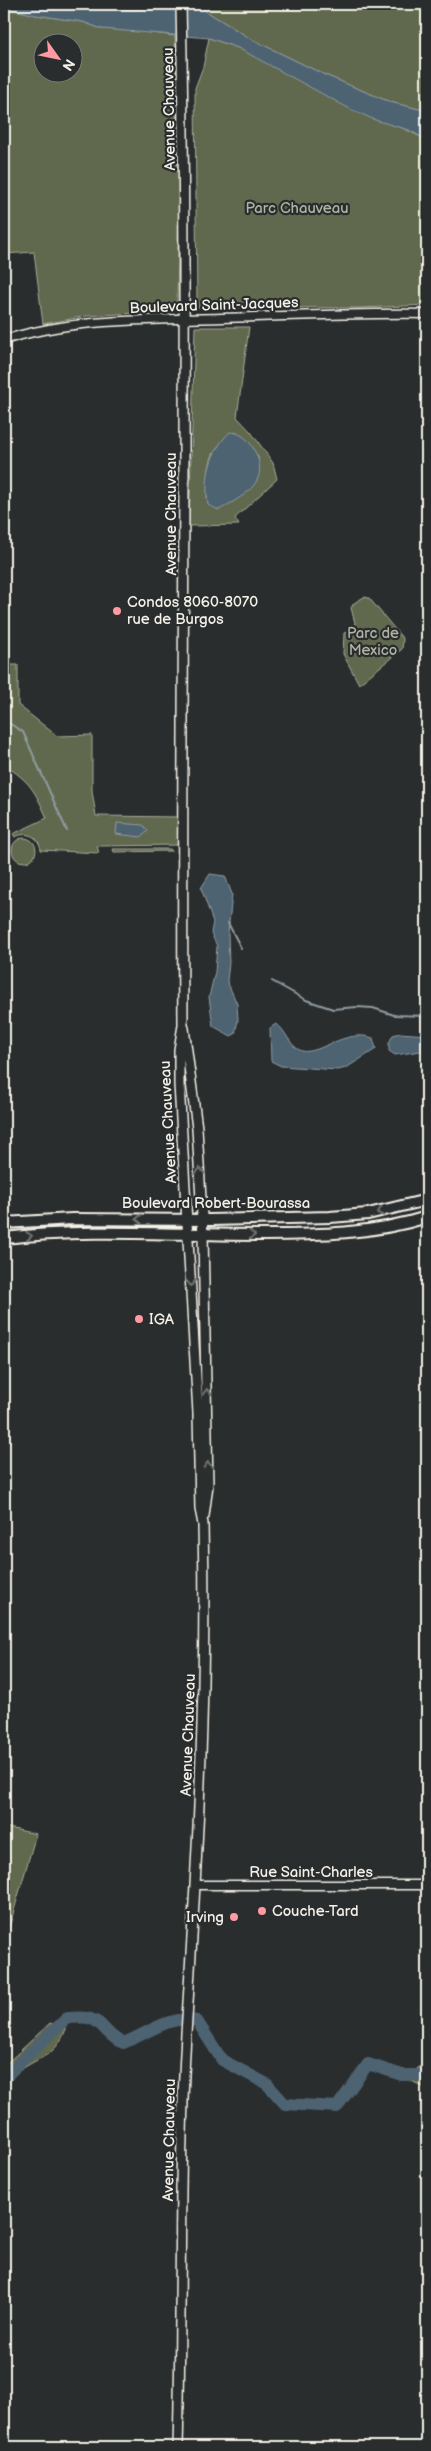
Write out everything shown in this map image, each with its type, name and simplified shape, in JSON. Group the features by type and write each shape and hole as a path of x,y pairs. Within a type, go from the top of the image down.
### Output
{"highway":[{"name":"Boulevard Robert-Bourassa","path":"4,1223 72,1219 330,1217 368,1214 427,1200"},
{"name":"Boulevard Robert-Bourassa","path":"4,1238 53,1234 313,1235 371,1229 427,1217"}],"main road":[{"name":"Avenue Chauveau","path":"181,4 185,318 183,1025 179,1050 179,1084 199,1440 200,1509 203,1524"},
{"name":"Avenue Chauveau","path":"178,2447 186,2034 204,1711 203,1524 208,1486 203,1235 197,1128 187,1042 183,1025"}],"street":[{"name":"Boulevard Saint-Jacques","path":"4,340 32,331 86,323 185,318 427,314"},
{"name":"Rue Saint-Charles","path":"195,1885 427,1885"}],"green space":[{"path":"76,4 174,4 133,10"},
{"path":"204,4 427,4 427,111 390,102 325,75 251,39 204,10"},
{"path":"4,7 36,15 83,22 102,29 175,36 179,194 177,302 174,307 166,311 87,316 43,324 34,252 4,254"},
{"name":"Parc Chauveau","path":"209,38 238,48 427,140 427,305 360,308 197,307 195,88 203,67"},
{"path":"195,327 249,327 237,417 251,432 273,463 277,479 235,518 239,525 189,526","holes":["236,432 248,441 259,459 207,498 209,468 214,452 219,445"]},
{"name":"Parc de Mexico","path":"364,597 369,598 403,639 402,649 359,684 343,654 344,633 351,630 355,623 351,608 354,603"},
{"path":"4,665 18,665 18,705 57,736 92,735 92,791 96,816 183,817 182,845 97,846 99,853 41,850 38,841 32,836 19,835 15,837 13,834 47,818 31,787 20,776 4,765"},
{"path":"24,838 33,841 36,850 33,859 24,862 15,859 12,850 15,841"},
{"path":"113,849 170,849 172,851 114,852"},
{"path":"4,1827 36,1834 4,1945"},
{"path":"50,2023 66,2029 57,2046 47,2055 17,2073 4,2089 4,2066"},
{"path":"427,2061 427,2089 402,2076 413,2072"}],"water":[{"path":"4,4 76,4 133,10 182,4 204,10 251,39 325,75 390,102 427,111 427,140 409,130 375,120 350,109 238,48 209,38 102,29 83,22 36,15 4,7"},
{"path":"230,432 240,434 250,443 258,458 260,469 254,485 247,492 219,510 208,505 208,475 213,456 223,439"},
{"path":"117,823 143,825 148,831 141,837 116,834"},
{"path":"210,874 225,876 232,894 228,933 229,963 227,981 237,1004 238,1020 235,1034 231,1036 213,1026 209,997 215,972 217,946 211,933 213,922 201,888"},
{"path":"276,1024 294,1046 302,1051 317,1049 353,1036 373,1038 376,1049 346,1068 338,1070 281,1066 271,1061 270,1028"},
{"path":"400,1033 427,1035 427,1050 395,1055 389,1051 389,1043 393,1035"}],"waterway":[{"path":"4,720 23,732 67,831"},
{"path":"228,923 241,948"},
{"path":"272,981 306,1000 333,1009 373,1008 394,1015 427,1016"},
{"path":"4,2078 67,2018 79,2017 88,2018 99,2023 113,2037 123,2043 159,2026 177,2020 197,2021 222,2060 267,2084 285,2104 337,2107 368,2064 402,2075 427,2075"}],"place":[{"name":"Condos 8060-8070 rue de Burgos","path":"117,611"},
{"name":"IGA","path":"139,1319"},
{"name":"Couche-Tard","path":"262,1911"},
{"name":"Irving","path":"234,1917"}]}
